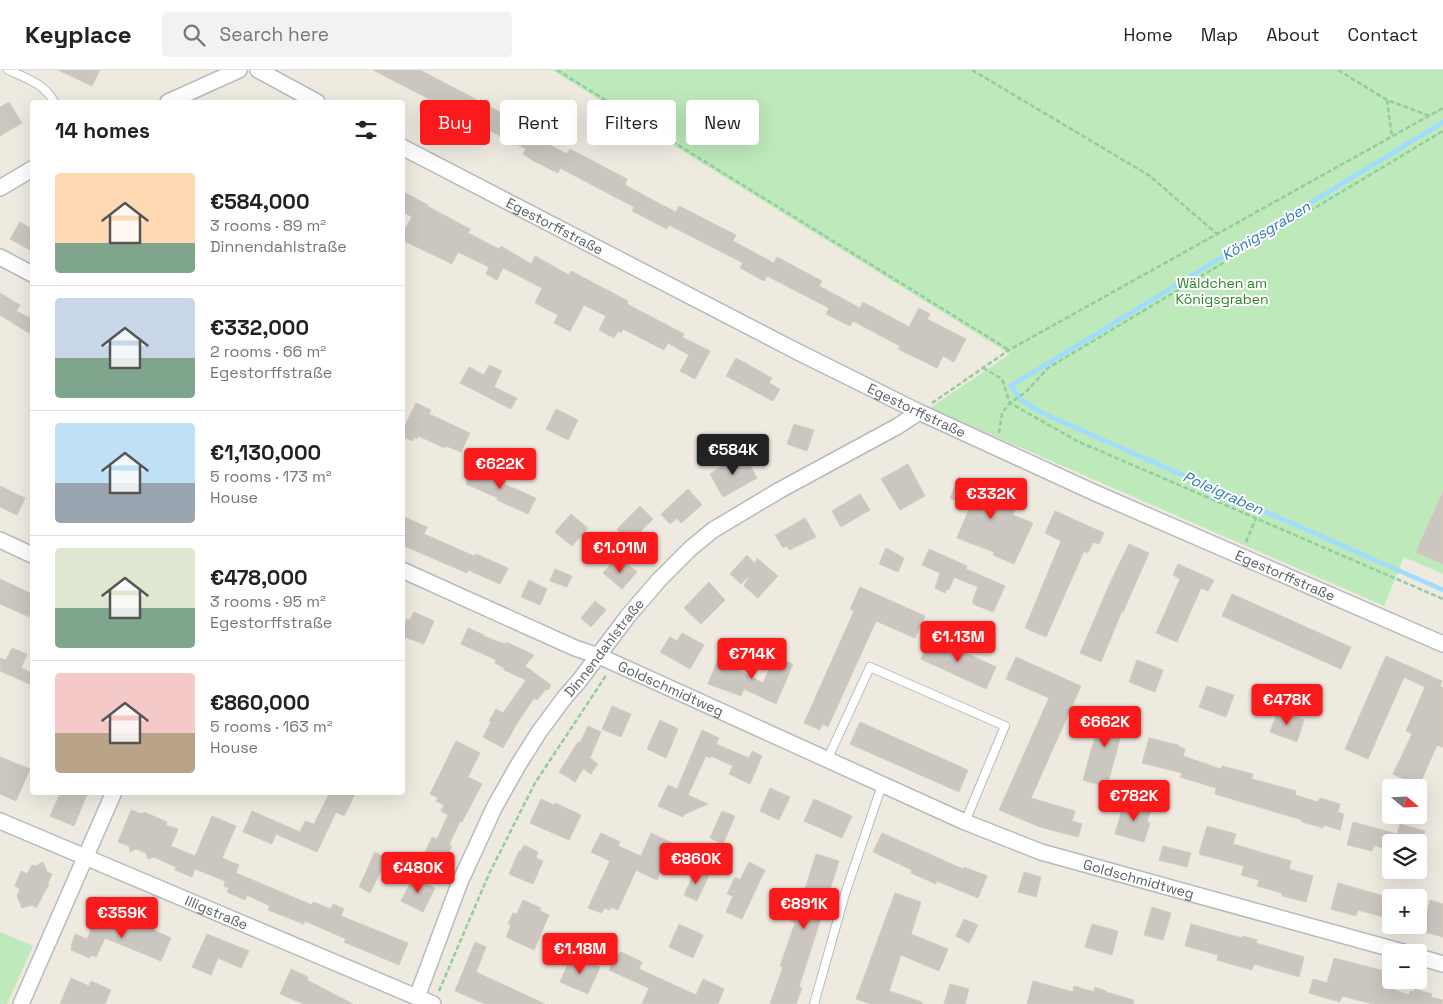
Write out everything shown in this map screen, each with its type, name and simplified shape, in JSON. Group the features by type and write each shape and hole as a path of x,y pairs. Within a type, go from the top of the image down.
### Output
{"street":[{"path":"172,100 239,70"},
{"path":"258,70 313,100"},
{"name":"Egestorffstraße","path":"405,149 918,412 1093,492 1443,644"},
{"path":"0,188 30,171"},
{"path":"0,257 30,273"},
{"name":"Dinnendahlstraße","path":"425,1000 451,904 494,808 539,732 628,616 659,580 691,548 713,530 780,490 898,426 918,412"},
{"path":"0,540 30,554"},
{"name":"Goldschmidtweg","path":"405,571 575,648 599,656 736,720 965,822 1041,852 1382,946"},
{"path":"21,1004 113,795"},
{"name":"Illigstraße","path":"0,820 425,1000"},
{"path":"1427,959 1443,964"}],"lane":[{"path":"8,70 36,82 50,94 53,100"},
{"path":"827,760 870,667 1005,726 965,822"},
{"path":"814,1004 845,894 882,785"}],"path":[{"path":"557,70 1008,350"},
{"path":"972,70 1150,176 1217,234"},
{"path":"1338,70 1387,100 1430,116"},
{"path":"1387,100 1392,137"},
{"path":"918,412 1008,350 1443,108"},
{"path":"999,448 1002,413 1010,402 1026,392 1048,368 1443,131"},
{"path":"983,368 1002,379 1010,402 1077,441 1443,599"},
{"path":"1240,556 1256,518"},
{"path":"425,1000 535,783 608,674"}],"green space":[{"name":"Wäldchen am Königsgraben","path":"552,70 1443,70 1443,574 1404,557 1384,606 930,408 1010,354 673,145 676,145 676,100 600,100"},
{"path":"0,932 33,946 7,1004 0,1004"}],"building":[{"path":"58,70 100,70 92,86"},
{"path":"373,70 420,70 477,100 431,100"},
{"path":"9,102 22,123 0,136 0,107"},
{"path":"490,107 500,112 500,136 490,130"},
{"path":"518,145 550,145 567,154 570,149 627,179 625,185 664,206 676,212 679,206 736,235 733,241 774,263 777,257 822,281 819,286 860,308 863,302 909,327 919,308 930,314 927,319 966,339 954,362 943,356 937,368 898,349 900,346 853,321 850,326 826,314 829,308 767,276 764,281 740,268 743,263 669,225 667,229 632,211 634,207 560,168 558,173 534,161 523,154 526,149"},
{"path":"405,193 470,229 468,233 499,249 501,246 531,264 535,256 569,275 571,271 628,301 627,304 684,334 682,337 710,351 695,379 680,371 689,355 668,343 664,350 623,329 621,333 618,331 614,338 599,330 606,316 584,305 570,331 554,323 558,315 535,303 542,288 503,268 497,280 486,274 489,267 458,252 452,264 405,241 405,230 412,217 405,213"},
{"path":"20,222 30,228 30,250 10,239"},
{"path":"0,293 20,305 16,311 30,318 30,334 0,315"},
{"path":"736,358 772,378 769,383 780,389 773,401 726,376"},
{"path":"489,365 502,371 494,387 517,398 511,409 460,383 469,367 484,375"},
{"path":"416,403 431,410 429,414 470,433 461,452 446,446 445,448 418,436 417,439 414,437 412,441 405,438 405,426"},
{"path":"556,409 578,420 568,440 546,429"},
{"path":"794,424 814,430 807,451 787,444"},
{"path":"744,455 757,478 723,497 710,474"},
{"path":"908,464 925,496 900,510 881,479"},
{"path":"473,467 506,481 504,484 536,498 528,514 466,484"},
{"path":"959,477 999,495 1002,489 1020,498 1013,515 1033,523 1014,564 993,555 994,552 957,538 969,509 950,498"},
{"path":"0,486 25,498 17,515 0,507"},
{"path":"688,489 702,505 681,523 677,518 670,524 661,514"},
{"path":"1443,492 1443,564 1416,552"},
{"path":"860,494 870,510 841,527 832,511"},
{"path":"640,506 653,519 630,542 617,529"},
{"path":"1055,511 1104,533 1099,544 1093,542 1088,553 1084,551 1046,637 1025,628 1061,541 1045,533"},
{"path":"571,514 588,528 572,546 555,532"},
{"path":"405,517 427,527 424,534 474,556 476,554 508,568 500,584 468,570 467,573 405,546"},
{"path":"805,518 816,537 789,550 787,546 783,548 775,535"},
{"path":"1129,544 1149,553 1101,662 1080,653"},
{"path":"886,548 904,558 898,572 879,564"},
{"path":"929,549 967,566 966,569 1005,586 993,612 973,604 978,587 954,577 949,590 947,589 945,593 935,588 940,573 922,565"},
{"path":"747,555 755,564 757,558 778,576 758,598 744,586 750,575 741,584 730,574"},
{"path":"623,561 637,572 622,589 603,573 612,563 617,568"},
{"path":"1178,564 1214,580 1208,591 1201,588 1177,642 1156,633 1180,579 1173,575"},
{"path":"555,569 572,576 567,587 550,581"},
{"path":"0,579 30,593 30,617 0,604"},
{"path":"529,580 547,589 540,605 521,597"},
{"path":"709,582 725,600 701,624 684,608"},
{"path":"860,587 925,616 915,638 876,621 828,727 822,724 820,730 804,723 854,611 850,609"},
{"path":"1232,594 1351,647 1341,669 1222,616"},
{"path":"595,601 606,610 591,627 581,618"},
{"path":"414,612 434,621 424,644 405,637 405,623 407,619 410,620"},
{"path":"468,628 483,636 505,644 506,642 534,655 525,666 551,685 537,700 534,698 503,748 483,737 496,709 503,713 526,680 504,670 504,668 495,663 496,660 461,644"},
{"path":"682,633 704,645 690,669 660,652 670,637 677,641"},
{"path":"931,637 996,667 986,689 921,659"},
{"path":"12,648 27,654 21,668 30,672 30,684 0,671 0,658 6,660"},
{"path":"775,656 793,664 776,704 744,689 741,696 708,684 718,659 763,683"},
{"path":"1386,656 1442,681 1440,686 1443,688 1443,747 1437,745 1422,779 1404,779 1393,774 1412,734 1406,731 1425,687 1404,677 1368,759 1345,749"},
{"path":"1016,657 1081,686 1031,798 1075,811 1072,821 1082,824 1078,837 1040,827 999,810 1049,698 1006,679"},
{"path":"1137,660 1163,670 1155,692 1129,682"},
{"path":"1207,686 1234,695 1226,717 1199,707"},
{"path":"612,706 631,714 621,737 602,729"},
{"path":"1102,710 1126,716 1107,787 1083,780"},
{"path":"1278,711 1304,720 1297,742 1270,732"},
{"path":"660,720 678,729 666,758 647,749"},
{"path":"860,722 968,770 959,792 850,744"},
{"path":"588,726 601,732 590,758 598,764 591,774 583,769 575,782 559,772 578,742 580,743"},
{"path":"702,730 719,738 716,744 749,758 752,751 762,756 750,784 729,774 733,766 711,756 710,758 706,756 688,795 708,804 685,814 683,817 658,806 668,785 677,789"},
{"path":"1149,738 1178,745 1185,749 1183,756 1221,769 1222,766 1253,774 1252,779 1296,791 1295,795 1318,802 1320,798 1340,804 1338,812 1344,814 1340,830 1324,825 1323,828 1302,822 1302,820 1215,794 1216,788 1180,777 1182,773 1142,763"},
{"path":"456,741 480,753 468,777 482,784 462,822 460,821 449,845 452,846 443,864 424,855 432,837 437,839 448,815 441,811 444,805 436,801 438,798 430,794"},
{"path":"0,757 30,769 16,801 0,794"},
{"path":"770,788 790,797 779,820 760,811"},
{"path":"60,795 87,795 74,826 50,816"},
{"path":"328,795 354,795 344,816 336,812 317,852 276,834 272,844 243,832 252,811 300,832 305,821 314,824"},
{"path":"541,799 581,815 569,840 530,823"},
{"path":"814,799 852,816 842,838 804,821"},
{"path":"1124,802 1151,810 1147,822 1150,823 1144,842 1115,834"},
{"path":"131,810 142,814 144,812 167,822 166,825 178,829 171,846 195,856 212,816 236,826 222,858 239,865 236,873 312,905 313,902 331,909 333,904 344,909 341,916 408,943 399,965 344,942 346,939 305,921 304,924 268,910 270,906 247,895 245,900 227,892 229,888 224,886 225,881 195,869 192,877 175,870 176,867 154,857 148,859 146,853 136,849 130,852 129,846 118,842"},
{"path":"722,811 735,816 723,844 710,838"},
{"path":"1353,822 1397,834 1382,834 1382,848 1374,845 1372,851 1347,845"},
{"path":"1400,824 1425,831 1424,834 1397,834"},
{"path":"1207,826 1236,834 1233,844 1291,861 1289,869 1313,876 1306,902 1282,896 1282,893 1257,886 1259,880 1241,875 1244,866 1199,854"},
{"path":"601,833 620,842 618,846 641,856 651,833 672,843 657,880 636,870 618,910 611,907 610,910 604,908 602,913 588,908 610,861 591,852"},
{"path":"882,833 963,869 964,867 987,876 978,898 937,881 936,884 911,873 912,870 873,852"},
{"path":"524,845 538,852 536,858 543,861 533,884 509,874 519,851 521,851"},
{"path":"1163,846 1191,853 1187,867 1159,860"},
{"path":"375,852 387,859 370,893 359,887"},
{"path":"816,854 839,861 799,987 802,988 796,1004 770,1004 783,967 780,966 795,923 791,921 798,894 803,896"},
{"path":"43,862 47,872 52,874 49,884 36,908 32,905 22,908 17,896 20,889 15,886 21,871 27,874 32,865 35,866"},
{"path":"749,862 765,870 742,919 726,912 733,896 727,894 735,877 740,880"},
{"path":"696,869 709,875 697,901 684,895"},
{"path":"1024,872 1041,877 1036,897 1018,892"},
{"path":"413,877 435,888 423,912 401,901"},
{"path":"1338,883 1382,895 1382,917 1358,910 1356,916 1331,909"},
{"path":"895,893 921,902 911,934 948,949 939,971 901,955 889,991 922,1002 922,1004 871,1004 856,999"},
{"path":"523,900 541,908 540,911 549,915 534,950 506,937 511,925 508,924 513,913 517,914"},
{"path":"1430,900 1443,904 1443,937 1427,933 1427,911"},
{"path":"1152,907 1171,913 1163,940 1144,935"},
{"path":"96,917 126,930 131,919 171,938 161,961 105,938 96,957 91,955 90,958 71,950 75,934 87,939"},
{"path":"964,919 978,925 969,943 956,936"},
{"path":"679,924 703,935 693,958 669,947"},
{"path":"1092,924 1118,931 1112,955 1085,947"},
{"path":"1191,924 1242,938 1243,936 1257,940 1256,943 1304,957 1299,977 1254,964 1252,970 1217,960 1218,955 1185,946"},
{"path":"207,934 249,951 241,968 218,958 211,975 192,967"},
{"path":"475,942 486,947 476,972 545,1004 485,1004 455,991"},
{"path":"621,952 642,962 639,969 696,995 703,979 724,989 718,1004 642,1004 649,988 609,970 616,956"},
{"path":"572,955 600,967 588,994 560,982"},
{"path":"1334,958 1382,970 1382,989 1392,989 1409,995 1410,991 1414,992 1414,989 1432,994 1431,997 1443,1000 1442,1004 1373,1004 1342,996 1340,1002 1309,993 1313,979 1327,983"},
{"path":"291,969 308,977 307,980 353,1004 304,1004 280,994"},
{"path":"71,978 89,986 91,981 111,990 105,1004 60,1004"},
{"path":"1033,981 1073,992 1074,986 1094,992 1095,987 1134,1000 1133,1004 1027,1004"},
{"path":"950,984 969,989 965,1004 944,1004"}],"waterway":[{"name":"Königsgraben","path":"1443,122 1011,386 1020,399 1040,412 1443,590"}],"water label":[{"name":"Poleigraben","path":"1223,493"}]}
